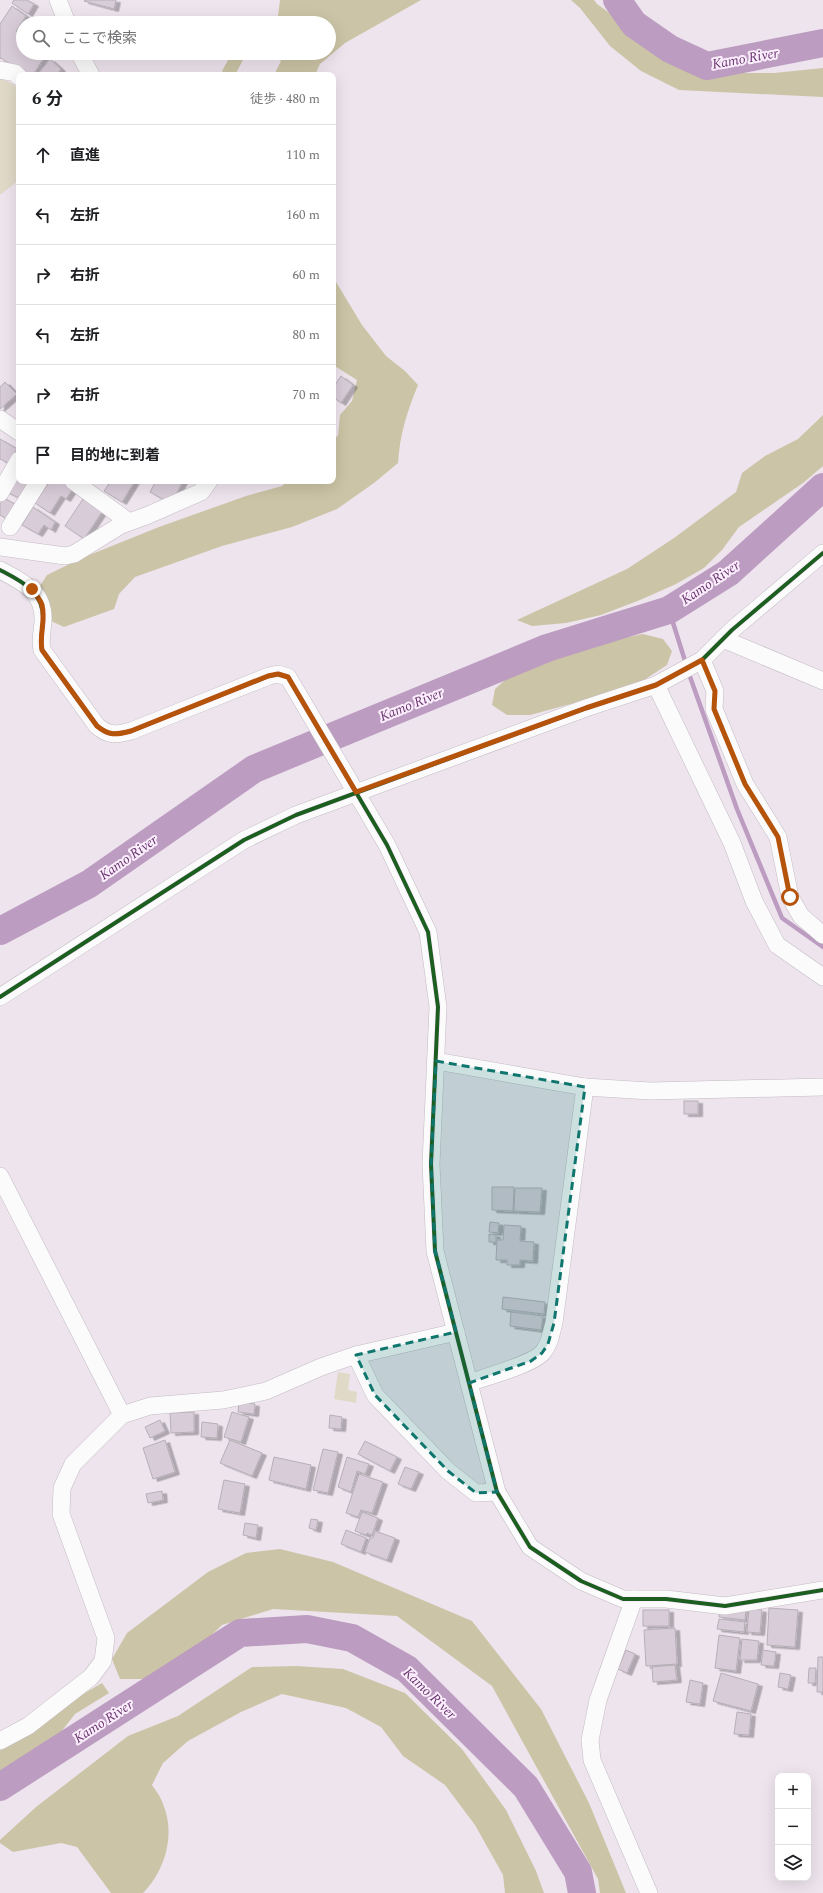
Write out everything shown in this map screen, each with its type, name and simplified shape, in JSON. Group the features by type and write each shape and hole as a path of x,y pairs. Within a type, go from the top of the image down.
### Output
{"street":[{"path":"58,0 64,16"},
{"path":"83,60 89,72"},
{"path":"0,70 16,74"},
{"path":"0,419 16,430"},
{"path":"0,433 16,432"},
{"path":"0,493 16,465"},
{"path":"10,527 37,484"},
{"path":"84,484 96,487 129,522"},
{"path":"0,547 65,556 74,554 121,525 146,516 201,492 207,484"},
{"path":"0,997 244,840 296,815 586,708 656,685 675,675 698,662 723,638 823,553"},
{"path":"0,570 32,589 42,604 43,622 40,639 42,650 97,726 105,732 118,734 131,731 268,676 278,674 288,677 387,845 428,932 438,1007 431,1164 435,1251 497,1492 530,1547 581,1581 623,1599 666,1599 725,1606 823,1590"},
{"path":"723,638 823,681"},
{"path":"698,662 715,691 714,709 745,784 778,837 790,897 801,916 823,935"},
{"path":"656,685 732,843 754,902 777,945 823,977"},
{"path":"436,1061 585,1087 650,1091 823,1087"},
{"path":"469,1383 531,1361 542,1353 548,1344 554,1323 585,1087"},
{"path":"0,1176 122,1415"},
{"path":"0,1742 28,1726 91,1676 103,1661 106,1638 61,1514 62,1488 73,1464 122,1415 150,1406 223,1400 266,1391 321,1367 356,1354 456,1332"},
{"path":"356,1354 376,1395 448,1471 476,1493 497,1492"},
{"path":"634,1599 598,1700 590,1740 592,1760 649,1893"}],"highlighted area":[{"path":"436,1061 585,1087 554,1323 548,1344 542,1353 531,1361 469,1383 497,1492 476,1493 448,1471 375,1395 356,1355 456,1332 435,1251 431,1164"}],"shaded area":[{"path":"280,0 421,0 345,43 336,51 336,16 278,16"},
{"path":"571,0 594,0 597,4 629,27 688,64 726,73 774,73 823,68 823,97 679,90 641,71 610,46 580,8"},
{"path":"228,60 243,60 237,72 222,71"},
{"path":"279,60 325,60 320,64 316,72 276,72 281,61"},
{"path":"0,78 16,86 16,182 0,195"},
{"path":"336,282 362,325 386,356 405,371 418,385 400,442 398,463 374,483 337,509 292,527 222,546 135,577 119,594 114,609 64,627 51,621 38,589 47,575 82,558 159,527 246,496 282,486 284,484 336,484 336,437 338,436 340,415 352,401 357,380 336,367"},
{"path":"823,415 823,466 803,483 739,527 722,550 704,568 676,584 601,615 566,623 532,626 517,620 627,569 674,538 736,492 742,473 765,456 798,439"},
{"path":"643,634 663,639 672,651 667,665 644,680 622,690 530,715 507,715 492,705 495,689 514,672 544,659 613,640"},
{"path":"338,1372 350,1374 348,1390 357,1392 356,1403 334,1399"},
{"path":"280,1549 333,1562 472,1621 541,1709 589,1803 626,1893 600,1893 598,1879 492,1686 397,1616 273,1609 222,1625 185,1661 149,1679 120,1679 112,1659 127,1633 208,1572 246,1553"},
{"path":"296,1666 343,1669 405,1693 462,1749 506,1810 536,1871 544,1893 505,1893 503,1875 475,1825 445,1785 403,1756 381,1727 346,1708 282,1694 241,1712 188,1741 163,1763 152,1785 161,1799 167,1816 168,1840 166,1852 157,1874 143,1893 111,1893 77,1847 61,1843 13,1852 0,1843 0,1840 36,1807 128,1736 178,1716 252,1667"},
{"path":"102,1683 109,1693 75,1714 61,1732 42,1751 0,1778 0,1749 28,1734 78,1697"}],"building":[{"path":"14,0 27,0 34,4 28,14 12,3"},
{"path":"116,0 114,9 84,1"},
{"path":"12,6 26,16 16,16 16,60 43,60 35,72 22,72 1,58 0,59 0,24"},
{"path":"49,60 61,69 58,72 39,72"},
{"path":"341,376 353,385 341,403 336,399 336,384"},
{"path":"5,382 16,393 16,395 0,409 0,387"},
{"path":"0,439 16,448 16,451 8,463 0,459"},
{"path":"12,474 16,477 16,484 28,484 31,486 23,500 3,490"},
{"path":"48,484 70,484 74,487 66,499 61,496 50,513 35,503"},
{"path":"109,484 133,484 122,502 104,491"},
{"path":"154,484 181,484 171,504 150,492"},
{"path":"2,497 18,506 10,521 0,515 0,501"},
{"path":"83,499 102,512 84,539 65,526"},
{"path":"33,507 55,522 51,530 44,525 38,534 22,525"},
{"path":"684,1101 698,1101 698,1114 684,1114"},
{"path":"492,1187 514,1187 513,1211 492,1210"},
{"path":"515,1188 542,1188 540,1212 514,1211"},
{"path":"490,1222 499,1223 498,1233 489,1232"},
{"path":"504,1225 521,1226 520,1241 534,1242 533,1261 520,1260 520,1265 507,1265 507,1260 496,1260 497,1240 503,1240"},
{"path":"489,1234 496,1235 496,1242 489,1242"},
{"path":"503,1297 545,1302 544,1314 502,1309"},
{"path":"511,1312 543,1316 541,1330 510,1326"},
{"path":"239,1402 255,1404 254,1414 238,1412"},
{"path":"194,1412 194,1432 171,1433 170,1413"},
{"path":"232,1412 249,1417 241,1442 224,1437"},
{"path":"330,1415 342,1417 341,1429 329,1428"},
{"path":"160,1420 165,1431 150,1438 145,1427"},
{"path":"202,1422 218,1424 217,1438 201,1437"},
{"path":"165,1440 175,1472 153,1479 143,1448"},
{"path":"230,1440 262,1453 252,1476 220,1463"},
{"path":"365,1441 397,1457 390,1471 358,1454"},
{"path":"323,1449 338,1452 328,1493 313,1490"},
{"path":"274,1457 311,1465 306,1489 269,1480"},
{"path":"347,1457 369,1464 365,1474 357,1471 351,1492 338,1487"},
{"path":"405,1467 419,1472 411,1489 398,1484"},
{"path":"359,1474 383,1482 372,1513 361,1510 358,1517 346,1513"},
{"path":"224,1480 245,1484 240,1513 218,1509"},
{"path":"162,1491 163,1500 148,1503 146,1494"},
{"path":"362,1512 378,1518 372,1535 367,1533 366,1535 355,1531"},
{"path":"311,1519 318,1520 316,1530 309,1528"},
{"path":"245,1523 258,1525 256,1538 243,1535"},
{"path":"346,1530 366,1538 361,1552 341,1544"},
{"path":"375,1531 395,1538 387,1560 365,1552 370,1538 373,1538"},
{"path":"720,1608 746,1610 745,1620 719,1617"},
{"path":"749,1608 762,1610 760,1633 747,1632"},
{"path":"769,1608 798,1610 795,1647 767,1645"},
{"path":"643,1610 669,1610 669,1626 643,1626"},
{"path":"719,1619 745,1622 744,1632 717,1629"},
{"path":"675,1628 677,1664 646,1666 644,1630"},
{"path":"719,1635 740,1638 736,1671 715,1668"},
{"path":"742,1639 759,1641 757,1660 740,1660"},
{"path":"626,1650 635,1654 627,1673 618,1669"},
{"path":"763,1650 776,1652 774,1666 761,1665"},
{"path":"818,1657 823,1657 823,1692 817,1692"},
{"path":"675,1665 677,1680 653,1682 652,1667"},
{"path":"809,1668 816,1668 815,1683 808,1683"},
{"path":"721,1673 758,1684 751,1711 713,1701"},
{"path":"780,1673 791,1675 788,1689 778,1687"},
{"path":"690,1680 703,1683 700,1704 686,1702"},
{"path":"737,1712 751,1714 749,1735 734,1734"}],"waterway":[{"name":"Kamo River","path":"617,0 634,24 670,49 707,66 823,43"},
{"name":"Kamo River","path":"0,931 89,884 254,769 547,648 669,610 728,573 823,487"},
{"path":"669,610 686,664"},
{"path":"688,671 737,809 782,918 823,947"},
{"name":"Kamo River","path":"0,1787 240,1633 307,1629 352,1638 407,1669 526,1787 578,1872 582,1893"}],"cycle path":[{"path":"0,997 244,840 296,815 586,708 656,685 702,660 732,630 823,553"},
{"path":"0,570 17,579 31,589 36,596 43,612 41,639 42,650 97,726 105,732 117,734 131,731 269,676 278,674 288,677 387,845 428,932 438,1007 431,1164 435,1251 497,1492 530,1547 581,1581 623,1599 666,1599 725,1606 823,1590"}],"route":[{"path":"32,589 42,604 43,622 40,639 42,650 97,726 105,732 118,734 131,731 268,676 278,674 288,677 356,792 586,708 656,685 702,660 715,691 714,709 745,784 778,837 790,897"}]}
